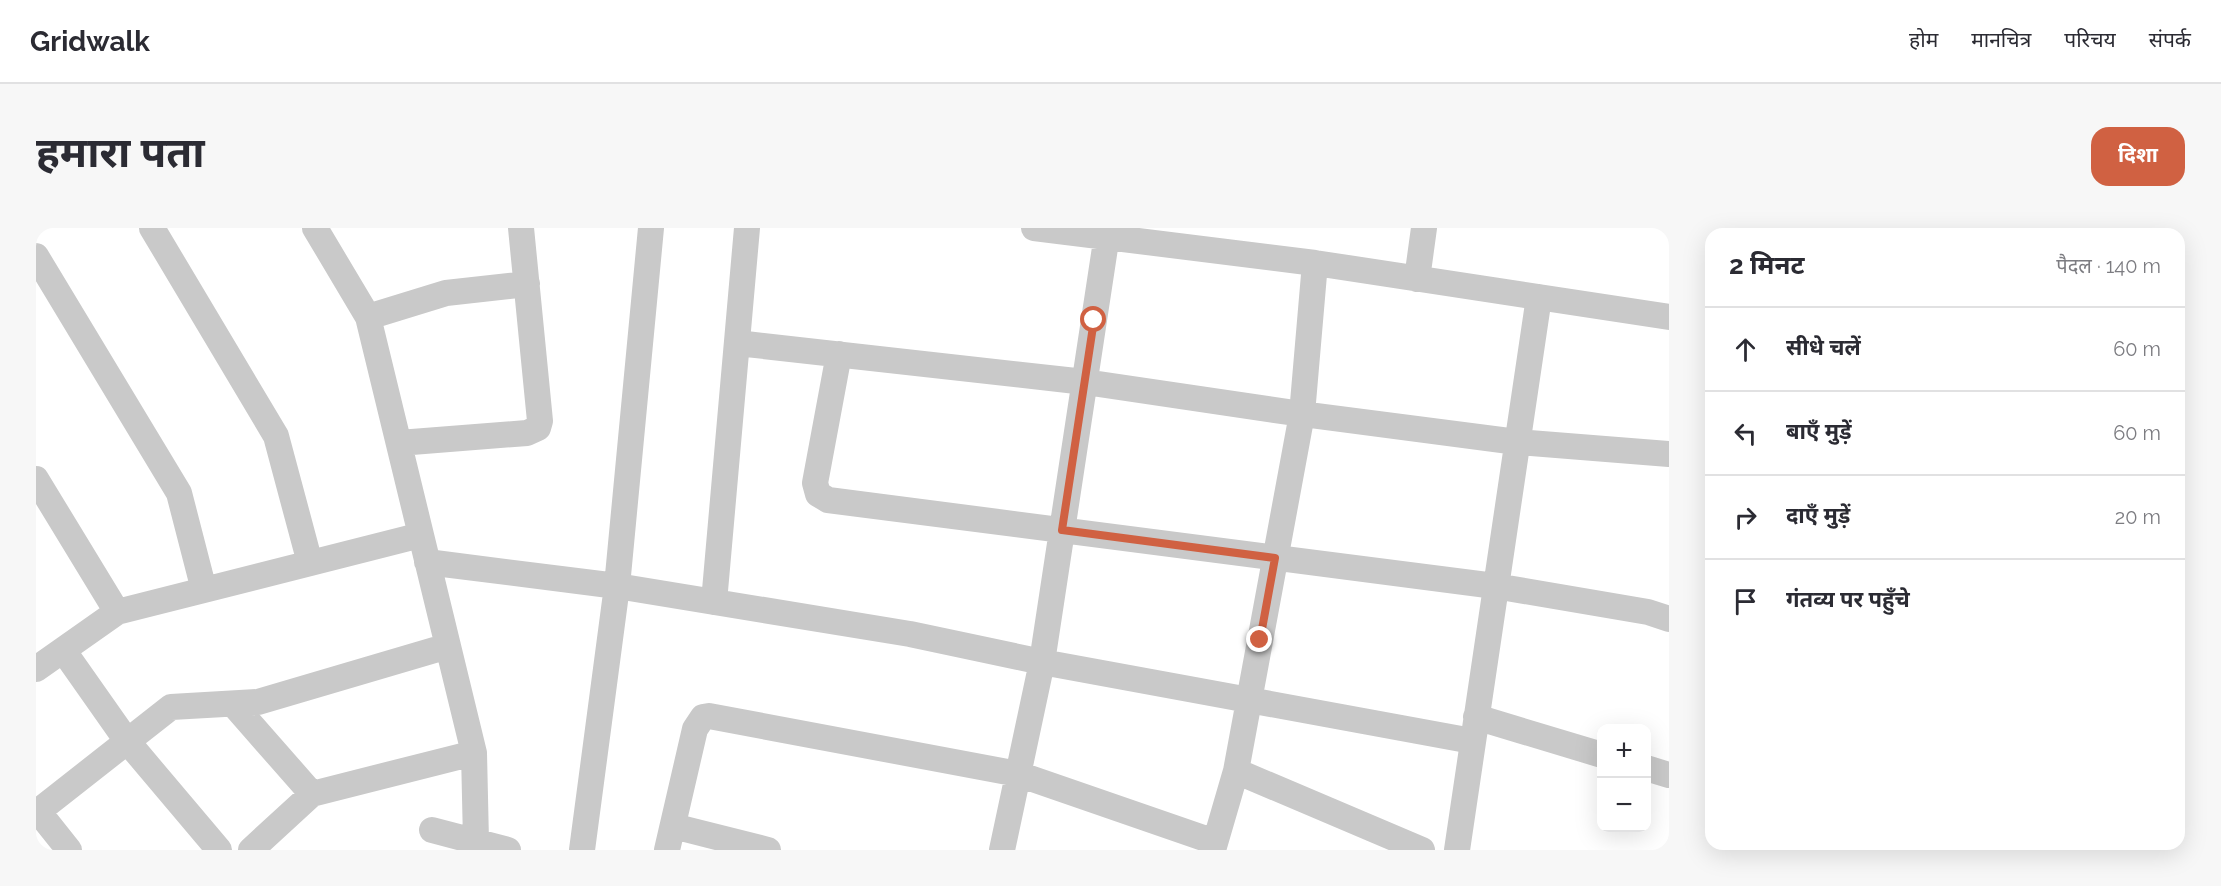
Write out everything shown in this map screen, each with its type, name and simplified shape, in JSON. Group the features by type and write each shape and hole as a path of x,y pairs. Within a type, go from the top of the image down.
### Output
{"street":[{"path":"152,228 276,436 310,563"},
{"path":"315,228 368,317 474,753 476,841"},
{"path":"399,443 527,434 538,428 540,421 521,228"},
{"path":"582,850 617,586 651,228"},
{"path":"714,602 747,228"},
{"path":"1034,228 1108,233 1669,317"},
{"path":"1417,279 1424,228"},
{"path":"1002,850 1042,662 1108,233"},
{"path":"36,256 179,493 204,590"},
{"path":"768,850 670,838 695,729 704,717 727,719 1018,774 1214,846 1236,771 1302,414 1316,263"},
{"path":"368,317 446,293 527,284"},
{"path":"1457,850 1539,297"},
{"path":"737,343 1085,382 1516,442 1669,454"},
{"path":"839,354 815,483 818,494 828,500 1495,586 1648,612 1669,619"},
{"path":"36,480 117,612"},
{"path":"36,669 117,612 421,535"},
{"path":"427,562 617,586 910,634 1249,702 1474,729 1597,754"},
{"path":"69,850 37,812 171,707 258,702 448,646"},
{"path":"63,650 127,741 219,850"},
{"path":"232,704 312,794"},
{"path":"251,850 312,794 474,753"},
{"path":"1651,769 1669,775"},
{"path":"1236,771 1422,850"},
{"path":"432,830 508,850"}],"route":[{"path":"1094,320 1062,530 1275,558 1260,640"}]}
